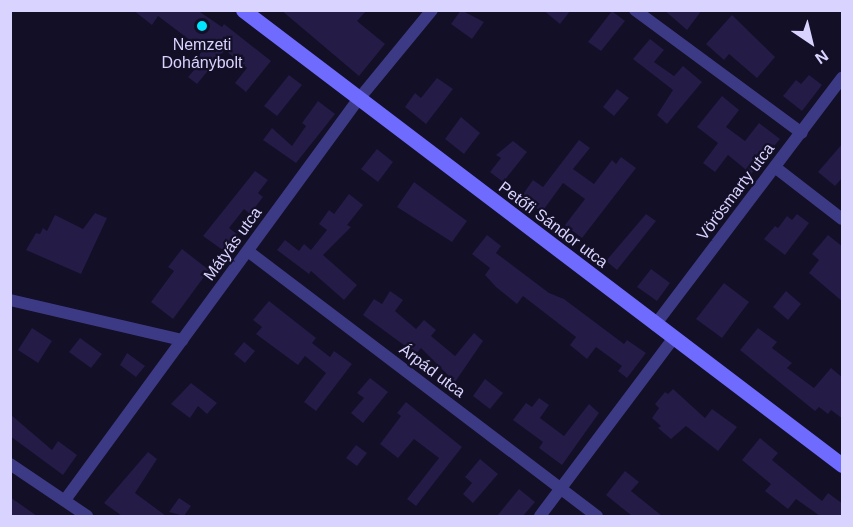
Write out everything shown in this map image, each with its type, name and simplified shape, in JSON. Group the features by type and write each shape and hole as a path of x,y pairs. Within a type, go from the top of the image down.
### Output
{"main road":[{"name":"Petőfi Sándor utca","path":"243,10 673,339 843,465"}],"street":[{"name":"Mátyás utca","path":"64,500 249,252 358,100 432,10"},
{"path":"635,10 802,133"},
{"name":"Vörösmarty utca","path":"655,325 843,78"},
{"path":"776,168 843,219"},
{"name":"Árpád utca","path":"249,252 597,516"},
{"path":"10,300 182,340"},
{"path":"540,516 673,339"},
{"path":"10,464 87,516"}],"building":[{"path":"133,10 197,10 222,27 224,24 271,61 246,92 235,83 247,68 225,50 197,84 188,77 200,63 196,59 203,50 158,16 152,25"},
{"path":"281,10 367,10 357,21 385,44 359,76"},
{"path":"461,10 484,22 472,39 451,24"},
{"path":"543,10 571,10 560,24"},
{"path":"664,10 702,10 687,30"},
{"path":"612,11 625,21 601,51 588,42"},
{"path":"732,15 775,57 757,78 729,54 724,60 706,44"},
{"path":"650,39 664,50 654,62 674,76 683,66 702,82 667,124 657,115 673,90 633,59"},
{"path":"289,75 302,85 277,116 264,106"},
{"path":"809,75 822,85 802,111 783,96 796,80 801,84"},
{"path":"437,78 453,89 426,124 405,107 415,93 421,98"},
{"path":"617,89 629,98 614,116 603,107"},
{"path":"722,96 739,110 726,127 745,141 759,123 780,139 751,174 728,155 715,172 703,163 718,143 697,127"},
{"path":"318,101 335,114 296,163 263,140 272,128 292,146 306,126 302,123"},
{"path":"461,117 480,133 464,154 445,139"},
{"path":"579,140 590,148 573,169 594,184 612,160 616,164 621,157 636,168 582,238 565,225 585,199 563,183 542,212 521,197 533,180 543,187"},
{"path":"513,141 527,152 503,182 490,172 501,158 496,155"},
{"path":"843,143 843,177 835,186 818,172"},
{"path":"377,149 393,162 378,182 361,169"},
{"path":"255,171 268,180 258,193 263,197 250,214 244,209 229,228 237,234 224,251 203,236"},
{"path":"414,182 467,221 452,242 397,207"},
{"path":"349,194 363,205 347,225 351,227 323,255 357,285 344,300 311,271 309,274 277,250 285,240 299,251 304,244 311,250 327,230 319,224 329,210 334,214"},
{"path":"95,213 107,218 81,274 26,250 36,233 40,234 43,228 47,231 55,215 83,229"},
{"path":"646,214 656,221 617,270 606,261"},
{"path":"797,214 809,223 785,255 764,239 775,226 778,228 787,216 792,220"},
{"path":"487,235 501,246 496,253 549,293 564,299 624,344 627,340 646,353 627,378 618,371 622,366 596,347 587,359 570,345 576,337 523,296 517,304 496,287 485,275 490,268 472,254"},
{"path":"828,235 843,247 843,302 809,273 819,260 812,254"},
{"path":"182,249 209,270 173,319 151,302 174,271 168,267"},
{"path":"651,269 670,283 657,301 637,287"},
{"path":"724,283 749,302 722,338 696,319"},
{"path":"390,291 403,300 395,311 416,329 424,320 436,330 431,336 455,356 474,333 483,341 455,382 421,348 416,354 363,315 374,299 382,304"},
{"path":"786,291 801,304 788,320 773,307"},
{"path":"269,301 316,338 312,343 330,357 334,351 352,364 316,411 304,402 326,373 305,356 298,365 256,334 262,327 253,320"},
{"path":"32,328 52,341 38,363 18,350"},
{"path":"758,328 777,342 772,348 792,363 787,368 814,388 831,368 843,378 843,419 831,410 828,414 819,407 815,411 740,350"},
{"path":"80,338 102,354 91,368 69,352"},
{"path":"244,342 255,351 245,363 234,354"},
{"path":"127,353 145,366 136,377 120,365"},
{"path":"370,378 388,392 363,423 351,413 364,398 357,393"},
{"path":"485,379 503,393 490,409 473,396"},
{"path":"191,383 217,403 207,414 198,406 190,418 171,404"},
{"path":"673,389 705,418 712,409 737,427 718,451 686,426 671,439 658,428 661,426 652,418 659,408 655,404 665,392 668,394"},
{"path":"539,398 549,405 540,418 564,436 589,404 599,413 562,465 539,448 543,442 513,420 526,403 532,407"},
{"path":"406,402 462,447 416,506 407,499 439,458 414,439 398,458 380,444 401,416 397,413"},
{"path":"10,414 52,450 58,441 77,455 63,475 10,436"},
{"path":"760,438 778,453 772,460 822,501 828,493 843,504 843,516 820,516 796,499 788,509 765,491 771,484 742,460"},
{"path":"356,445 367,453 357,466 346,458"},
{"path":"148,452 157,459 135,493 166,516 122,516 104,503"},
{"path":"480,459 498,474 473,503 463,494 472,483 465,477"},
{"path":"625,471 639,482 631,491 662,516 632,516 606,495"},
{"path":"519,489 535,502 523,516 497,516"},
{"path":"10,497 37,516 10,516"},
{"path":"179,498 191,506 184,516 169,512"}],"place":[{"name":"Nemzeti Dohánybolt","path":"202,26"}]}
